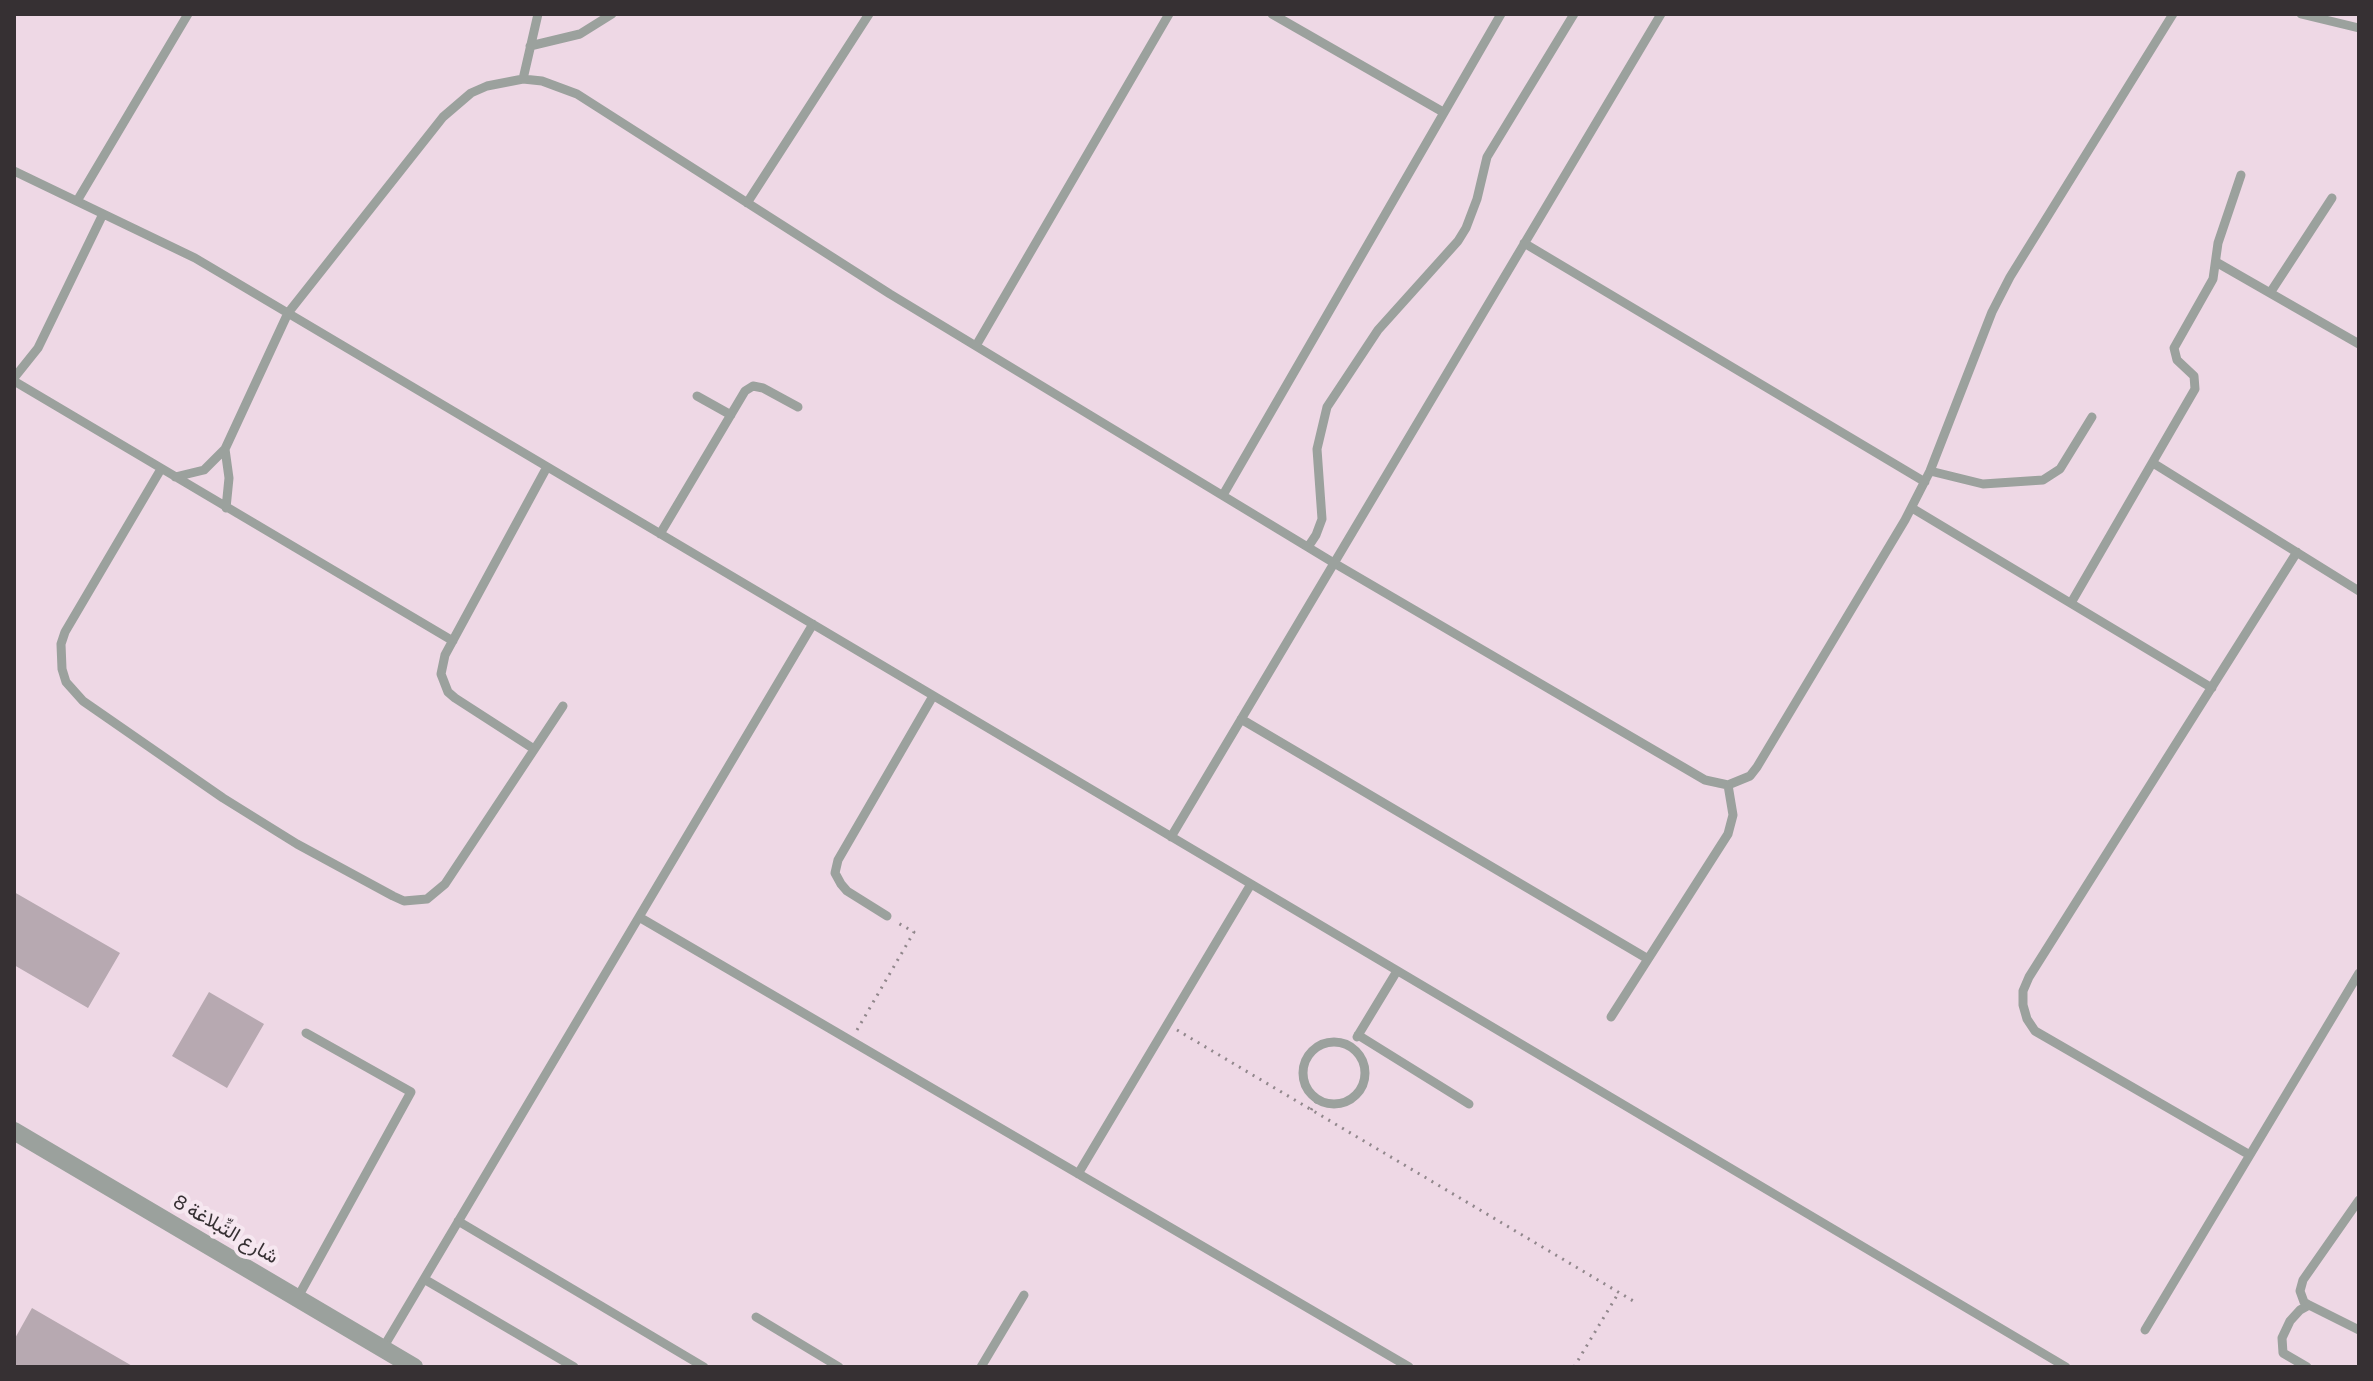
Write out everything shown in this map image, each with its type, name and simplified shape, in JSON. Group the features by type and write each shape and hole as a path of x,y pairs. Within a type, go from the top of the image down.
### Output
{"street":[{"name":"شارع التِّبلاغة 8","path":"14,1131 414,1367"}],"lane":[{"path":"77,201 188,14"},
{"path":"523,79 538,14"},
{"path":"530,46 580,34 612,14"},
{"path":"747,203 869,14"},
{"path":"977,344 1169,14"},
{"path":"1272,14 1443,112"},
{"path":"1223,495 1501,14"},
{"path":"1308,547 1322,519 1317,449 1327,407 1378,330 1458,241 1477,199 1487,157 1574,14"},
{"path":"1171,837 1661,14"},
{"path":"175,477 204,470 225,449 288,313 450,110 471,93 487,86 523,79 560,86 890,294 1334,563 1705,780 1728,785 1750,776 1757,767 1912,508 1930,471 1992,312 2010,277 2173,14"},
{"path":"2301,14 2359,28"},
{"path":"14,171 195,258 2066,1367"},
{"path":"2071,603 2195,389 2194,376 2177,360 2174,348 2213,279 2218,243 2241,175"},
{"path":"2270,293 2332,198"},
{"path":"103,214 38,348 14,379 453,641"},
{"path":"1524,243 1925,482"},
{"path":"2216,262 2359,344"},
{"path":"660,534 745,391 753,386 763,388 798,407"},
{"path":"697,396 731,415"},
{"path":"1930,471 1983,484 2043,480 2067,461 2092,417"},
{"path":"225,449 229,478 226,508"},
{"path":"2153,463 2359,591"},
{"path":"534,749 448,692 441,674 442,664 453,641 547,467"},
{"path":"161,469 65,632 60,657 66,682 83,701 260,821 335,866 404,901 427,899 445,884 563,706"},
{"path":"1912,508 2212,688"},
{"path":"2248,1154 2035,1031 2027,1019 2023,991 2297,552"},
{"path":"383,1348 813,624"},
{"path":"887,916 847,891 835,873 838,860 933,696"},
{"path":"1241,719 1648,959"},
{"path":"1611,1017 1728,834 1733,815 1728,785"},
{"path":"1078,1174 1251,884"},
{"path":"639,917 1409,1367"},
{"path":"1351,1047 1397,971"},
{"path":"2145,1330 2359,973"},
{"path":"298,1297 411,1092 306,1033"},
{"path":"1358,1035 1469,1104"},
{"path":"1338,1043 1351,1047 1360,1057 1365,1070 1363,1084 1356,1095 1344,1103 1330,1104 1317,1100 1308,1090 1303,1077 1305,1063 1312,1051 1324,1044 1338,1043"},
{"path":"2359,1200 2301,1285 2301,1297 2309,1305 2359,1330"},
{"path":"458,1221 704,1367"},
{"path":"424,1279 574,1367"},
{"path":"981,1367 1024,1295"},
{"path":"2307,1367 2283,1353 2282,1338 2290,1321 2309,1305"},
{"path":"756,1317 839,1367"}],"path":[{"path":"851,1041 914,932 887,916"},
{"path":"1167,1024 1635,1302"},
{"path":"1311,1110 1317,1100"},
{"path":"1574,1367 1619,1292"}],"shaded area":[{"path":"14,14 2359,14 2359,1367 14,1367"}],"building":[{"path":"14,892 120,953 88,1008 14,965"},
{"path":"209,992 264,1024 227,1088 172,1056"},
{"path":"32,1308 134,1367 14,1367 14,1340"}]}
